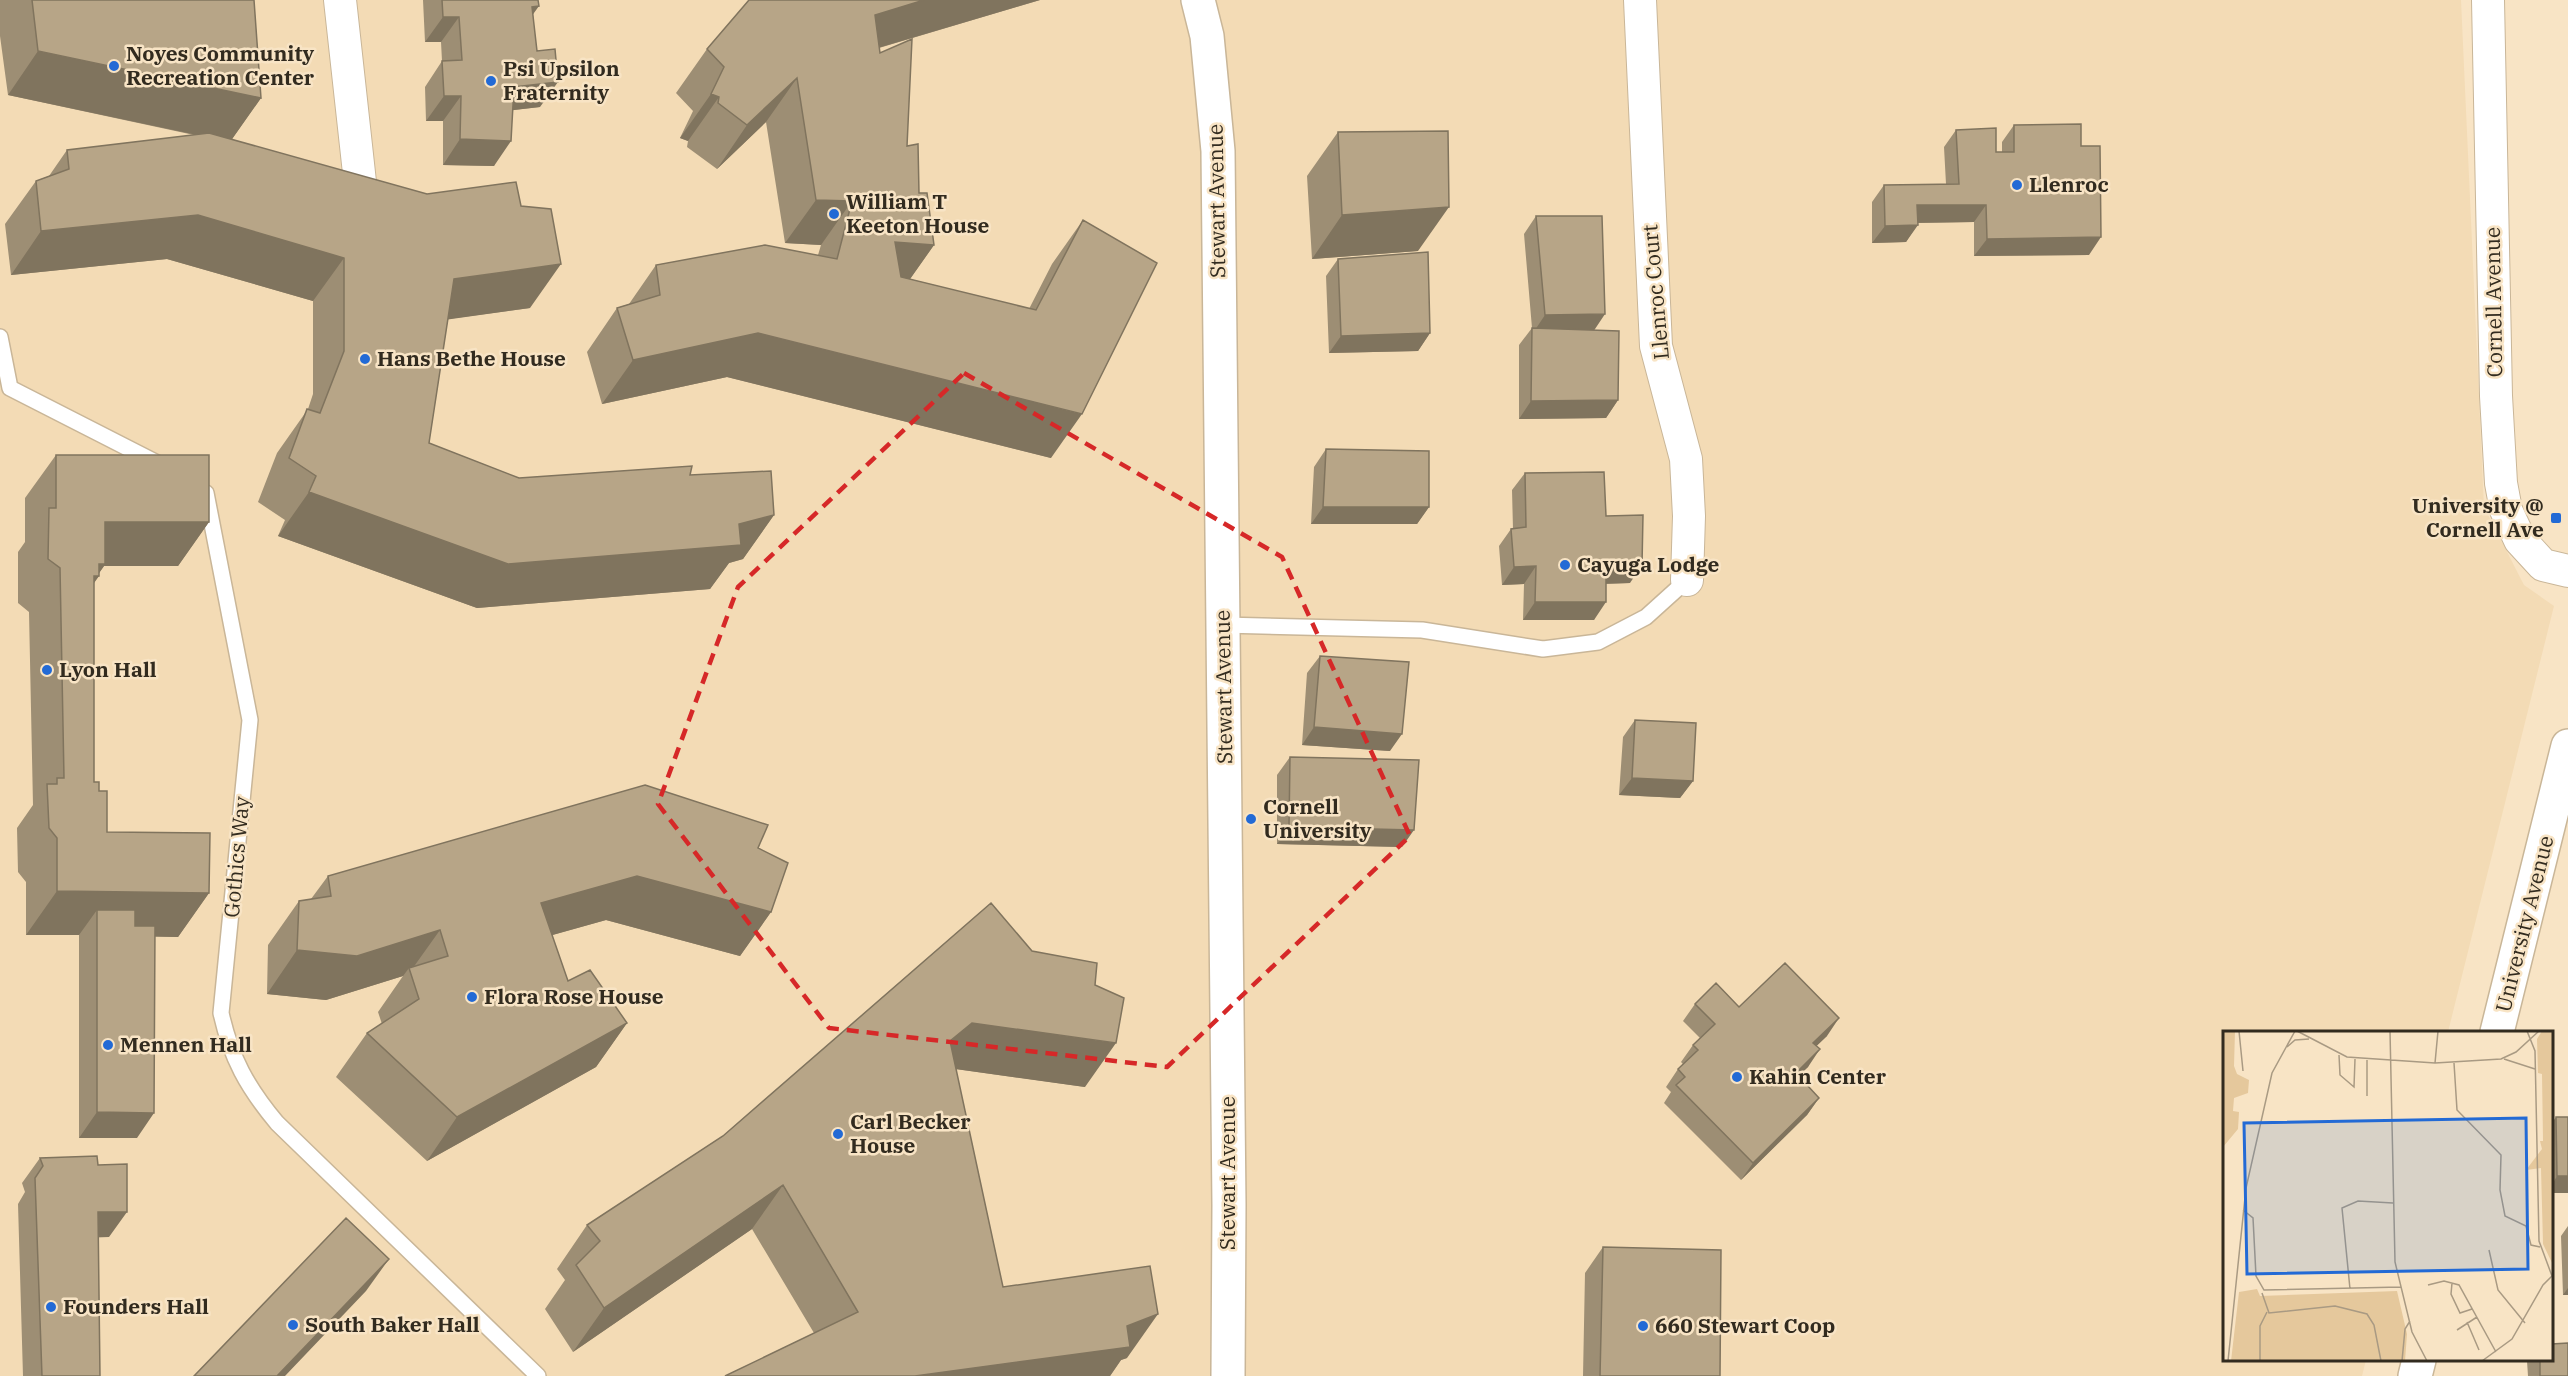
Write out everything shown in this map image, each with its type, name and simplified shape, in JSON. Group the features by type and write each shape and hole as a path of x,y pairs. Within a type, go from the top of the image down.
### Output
{"street":[{"path":"340,0 360,183"},
{"name":"Stewart Avenue","path":"1198,0 1207,36 1218,151 1229,1205 1228,1376"},
{"name":"Llenroc Court","path":"1640,0 1656,346 1686,459 1689,516 1687,580"},
{"name":"Cornell Avenue","path":"2488,0 2496,396 2501,483 2506,510 2520,540 2543,565 2568,572"},
{"name":"University Avenue","path":"2497,1031 2568,746"},
{"path":"2415,1376 2419,1361"}],"lane":[{"path":"0,337 10,388 174,472"},
{"name":"Gothics Way","path":"194,482 205,488 250,720 221,1013 228,1043 253,1094 277,1123 538,1376"},
{"path":"1223,625 1422,630 1543,649 1598,642 1646,617 1687,580"}],"highlighted area":[{"path":"964,373 1282,557 1410,836 1167,1067 829,1028 658,804 738,587"}],"shaded area":[{"name":"Cornell University","path":"0,0 2461,0 2484,507 2524,585 2554,606 2448,1031 2223,1031 2223,1361 2366,1361 2362,1376 0,1376"}],"building":[{"path":"32,0 254,0 261,98 38,51"},
{"name":"Psi Upsilon Fraternity","path":"442,0 538,0 539,6 532,7 537,51 555,49 558,82 514,87 511,141 460,139 461,96 444,96 442,61 462,60 459,17 443,17"},
{"path":"749,0 924,0 875,15 880,53 912,39 907,146 918,144 919,193 927,193 934,245 895,242 901,277 1036,310 1083,220 1157,263 1082,414 758,333 633,360 617,308 660,295 656,265 765,245 837,259 852,201 816,200 797,78 747,125 718,103 719,97 711,94 724,67 707,49"},
{"name":"Llenroc","path":"2081,124 2081,146 2100,146 2101,237 1987,239 1986,205 1917,205 1918,225 1885,226 1884,185 1959,184 1956,130 1996,128 1996,152 2014,152 2014,125"},
{"path":"1448,131 1449,207 1342,215 1338,132"},
{"path":"209,133 427,194 516,182 521,206 551,209 561,264 454,279 429,443 519,478 692,466 690,475 771,471 774,515 739,524 741,545 508,564 309,492 316,476 289,458 307,409 320,413 344,351 344,258 198,215 41,231 36,181 69,169 67,150"},
{"path":"1536,216 1602,216 1605,314 1545,315"},
{"path":"1428,252 1430,333 1341,336 1338,259"},
{"path":"1532,328 1619,331 1618,400 1531,401"},
{"path":"1326,449 1429,451 1429,507 1323,507"},
{"path":"56,455 209,455 209,522 105,522 105,564 99,564 99,576 94,576 94,782 99,782 99,791 107,791 107,832 210,833 209,893 57,891 57,838 49,828 47,784 57,784 57,778 64,778 60,568 48,559 49,508 56,508"},
{"name":"Cayuga Lodge","path":"1604,472 1606,516 1643,515 1642,565 1606,567 1606,602 1535,602 1536,566 1514,567 1511,529 1526,527 1525,473"},
{"path":"1320,656 1409,662 1402,734 1314,727"},
{"path":"1635,720 1696,723 1693,781 1632,778"},
{"path":"1290,757 1419,760 1414,830 1289,827"},
{"name":"Flora Rose House","path":"645,785 768,825 758,848 788,863 771,912 637,876 541,903 568,981 590,970 627,1023 457,1117 367,1033 419,999 409,968 448,956 440,930 357,956 297,950 299,901 331,896 328,876"},
{"name":"Carl Becker House","path":"991,903 1032,951 1097,963 1095,985 1124,998 1116,1043 972,1023 950,1041 1003,1287 1150,1266 1158,1314 1127,1326 1130,1347 915,1376 725,1376 858,1312 783,1185 604,1308 576,1265 600,1241 587,1225 723,1136"},
{"path":"97,910 135,910 135,926 155,926 154,1113 97,1112"},
{"name":"Kahin Center","path":"1785,963 1839,1018 1813,1043 1820,1049 1796,1073 1819,1098 1753,1163 1676,1085 1685,1077 1678,1069 1698,1050 1693,1045 1715,1024 1695,1004 1716,983 1739,1007"},
{"path":"2556,1117 2568,1117 2568,1176 2557,1176"},
{"name":"Founders Hall","path":"97,1156 98,1165 127,1164 127,1212 98,1212 100,1376 42,1376 35,1178 43,1166 40,1158"},
{"name":"South Baker Hall","path":"346,1218 389,1259 277,1376 194,1376"},
{"name":"660 Stewart Coop","path":"1603,1247 1721,1250 1720,1376 1600,1376"},
{"path":"2568,1343 2568,1376 2540,1376 2540,1361 2553,1361 2553,1344"}],"place":[{"name":"Noyes Community Recreation Center","path":"114,66"},
{"name":"Psi Upsilon Fraternity","path":"491,81"},
{"name":"Llenroc","path":"2017,185"},
{"name":"William T Keeton House","path":"834,214"},
{"name":"Hans Bethe House","path":"365,359"},
{"name":"University @ Cornell Ave","path":"2556,518"},
{"name":"Cayuga Lodge","path":"1565,565"},
{"name":"Lyon Hall","path":"47,670"},
{"name":"Cornell University","path":"1251,819"},
{"name":"Flora Rose House","path":"472,997"},
{"name":"Mennen Hall","path":"108,1045"},
{"name":"Kahin Center","path":"1737,1077"},
{"name":"Carl Becker House","path":"838,1134"},
{"name":"Founders Hall","path":"51,1307"},
{"name":"South Baker Hall","path":"293,1325"},
{"name":"660 Stewart Coop","path":"1643,1326"}]}
